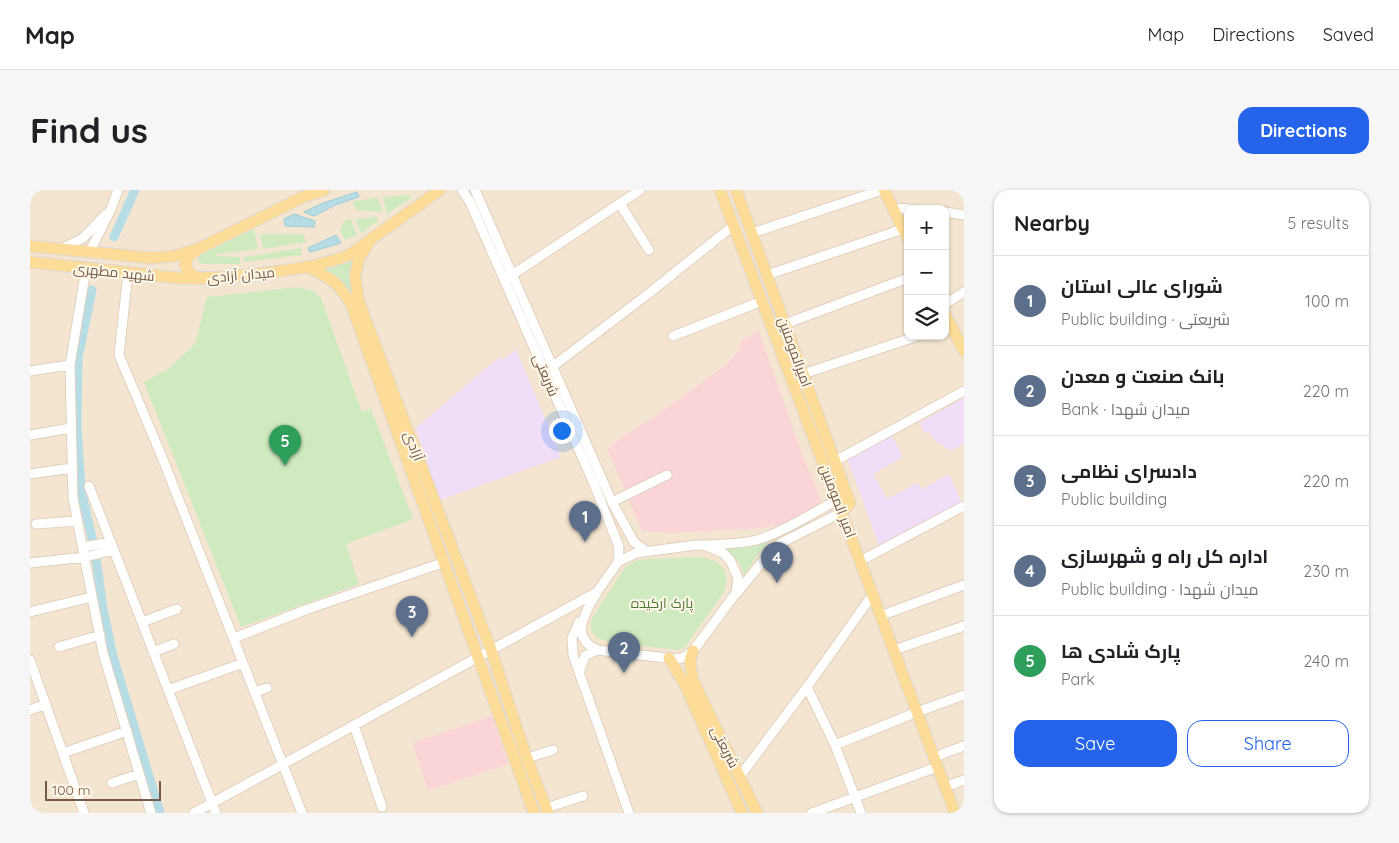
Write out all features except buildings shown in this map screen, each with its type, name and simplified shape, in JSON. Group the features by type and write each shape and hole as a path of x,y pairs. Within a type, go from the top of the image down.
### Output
{"main road":[{"path":"198,249 304,197 324,190"},
{"name":"میدان آزادی","path":"198,249 188,257 185,265 189,272 199,279 247,275 332,262 349,255 369,242 440,190"},
{"name":"امیر المومنین","path":"720,190 955,813"},
{"path":"727,190 756,272 760,295"},
{"name":"امیرالمومنین","path":"736,190 850,503 842,512"},
{"path":"883,190 904,232"},
{"name":"آزادی","path":"369,242 359,259 354,276 359,302 491,650 527,758 547,810"},
{"name":"شهید مطهری","path":"30,246 151,258 175,256 198,249"},
{"path":"86,269 89,253"},
{"name":"شهید مطهری","path":"30,262 199,279"},
{"name":"آزادی","path":"308,267 330,277 342,289 352,304 534,813"},
{"path":"949,328 964,351"},
{"name":"شریعتی","path":"693,652 690,661 689,683 742,813"},
{"name":"شریعتی","path":"669,658 700,697 757,813"}],"street":[{"path":"89,253 111,209 118,190"},
{"name":"شریعتی","path":"462,190 509,278 616,538 619,547 618,562"},
{"path":"475,190 509,278 552,367 612,502 634,542 646,551"},
{"path":"752,233 883,190"},
{"path":"509,278 638,191"},
{"path":"620,204 649,250"},
{"path":"892,208 904,209"},
{"path":"60,250 83,238 111,209"},
{"path":"949,212 964,214"},
{"path":"552,367 734,225"},
{"path":"767,275 836,252 904,234"},
{"path":"86,269 70,364 73,498 103,653 151,813"},
{"path":"128,273 120,355 302,813"},
{"path":"785,324 904,280"},
{"path":"949,301 964,292"},
{"path":"673,336 760,295"},
{"path":"803,374 906,340"},
{"path":"30,372 70,364"},
{"path":"835,461 964,391"},
{"path":"30,435 71,428"},
{"path":"30,474 72,468"},
{"path":"612,502 667,474"},
{"path":"89,486 216,813"},
{"path":"629,813 579,673 572,648 572,638 578,623 597,592 618,562 630,555 646,551 744,543 756,540 784,529 837,500"},
{"path":"860,561 964,506"},
{"path":"585,613 581,636 585,643 597,650 682,658 693,652 736,593 781,543 842,512"},
{"path":"36,524 78,521"},
{"path":"83,547 111,545"},
{"path":"30,563 84,557 111,545"},
{"path":"704,545 723,553 730,560 738,578 736,593"},
{"path":"234,638 308,609 444,562"},
{"path":"880,616 964,585"},
{"path":"194,813 597,592"},
{"path":"740,776 807,687 872,594"},
{"path":"30,612 92,597"},
{"path":"142,622 177,609"},
{"path":"894,650 964,626"},
{"path":"59,646 100,634"},
{"path":"153,652 174,644"},
{"path":"579,673 585,656 597,650"},
{"path":"30,660 84,813"},
{"path":"168,690 243,663"},
{"path":"807,687 835,745 861,813"},
{"path":"255,692 267,688"},
{"path":"835,745 964,695"},
{"path":"30,710 46,704"},
{"path":"354,725 382,807"},
{"path":"63,753 127,731"},
{"path":"812,813 855,797 936,762 964,746"},
{"path":"527,758 553,750"},
{"path":"112,784 139,774"},
{"path":"945,787 964,780"},
{"path":"547,810 583,796"}],"shaded area":[{"path":"30,190 964,190 964,813 30,813"},
{"path":"759,331 800,449 822,503 782,524 761,528 669,533 642,531 607,449 727,364 739,349 741,341"},
{"path":"516,349 561,457 440,500 416,428 498,358 504,359"},
{"path":"964,398 964,444 952,450 945,448 941,442 938,444 929,432 925,433 919,423"},
{"path":"891,434 903,457 873,474 887,499 918,483 922,489 949,474 962,503 879,545 847,458"},
{"path":"492,716 508,764 428,791 412,743"}],"green space":[{"path":"411,195 411,198 387,214 383,197"},
{"path":"377,197 383,212 356,210 352,202"},
{"path":"377,217 378,221 361,233 355,219"},
{"path":"351,219 357,235 345,240 340,231 343,223"},
{"path":"254,229 258,249 217,254 216,256 240,257 240,264 202,264 197,260 201,254"},
{"path":"260,234 303,234 307,242 263,249"},
{"path":"301,247 302,255 244,262 244,257"},
{"path":"354,259 350,278 353,297 340,281 323,270"},
{"path":"299,287 314,291 321,298 362,412 371,409 413,519 346,544 359,584 241,627 144,382 169,368 195,344 207,297"},
{"path":"774,537 758,554 744,575 739,562 725,549 754,546"},
{"name":"پارک ارکیده","path":"701,557 714,561 723,568 727,578 726,585 724,592 684,648 678,650 610,642 594,635 591,628 592,618 626,566 638,560 646,559"}],"water":[{"path":"357,192 359,197 335,205 314,216 304,212 323,203"},
{"path":"294,214 315,221 314,227 285,226 284,219"},
{"path":"336,235 341,243 310,252 308,248"}],"waterway":[{"path":"114,237 135,190"},
{"path":"92,290 78,358 77,426 81,491 95,550"},
{"path":"96,558 103,609 113,656 160,813"}],"place":[{"name":"پارک شادی ها","path":"285,466"},
{"name":"شورای عالی استان","path":"585,542"},
{"name":"اداره کل راه و شهرسازی","path":"777,583"},
{"name":"دادسرای نظامی","path":"412,637"},
{"name":"بانک صنعت و معدن","path":"624,673"}]}
